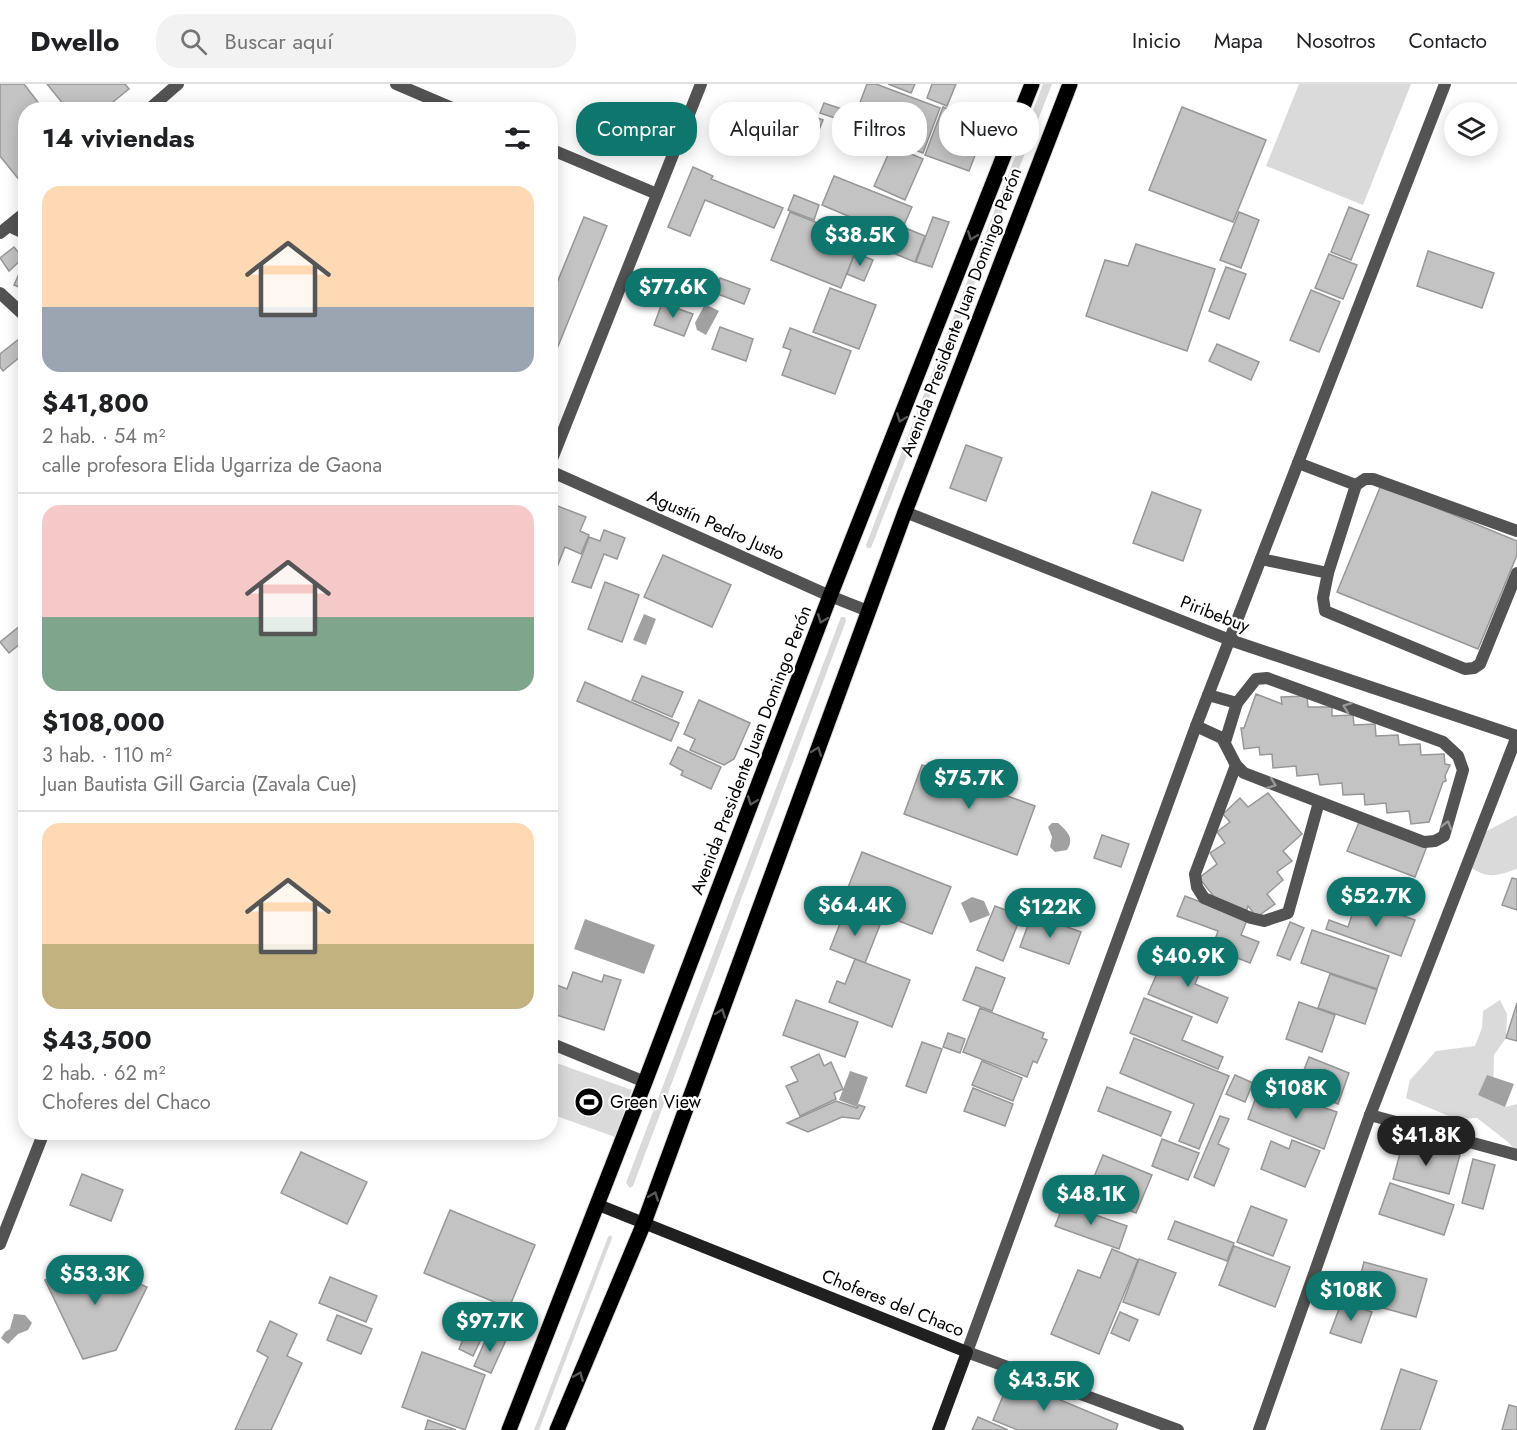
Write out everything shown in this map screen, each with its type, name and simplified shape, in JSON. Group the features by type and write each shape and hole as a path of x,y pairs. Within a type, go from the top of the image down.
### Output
{"main road":[{"name":"Avenida Presidente Juan Domingo Perón","path":"509,1430 645,1082 830,596 1032,84"},
{"name":"Avenida Presidente Juan Domingo Perón","path":"557,1430 644,1223 905,512 1070,84"},
{"name":"Choferes del Chaco","path":"596,1204 967,1352"},
{"path":"938,1430 967,1352"}],"street":[{"path":"157,102 178,84"},
{"path":"396,84 438,102"},
{"path":"558,444 701,84"},
{"path":"967,1352 1196,726 1445,84"},
{"path":"558,152 657,194"},
{"path":"5,230 18,219"},
{"path":"0,293 18,310"},
{"path":"1298,463 1356,485"},
{"name":"Agustín Pedro Justo","path":"558,475 868,611"},
{"path":"1517,531 1373,478 1365,479 1356,485 1328,573 1323,598 1326,611 1465,669 1474,668 1480,664 1517,573"},
{"name":"Piribebuy","path":"905,512 1230,640 1517,736"},
{"path":"1261,559 1328,573"},
{"path":"1196,726 1215,734 1225,742 1236,765 1244,773 1424,842 1435,841 1444,836 1463,770 1458,756 1443,742 1267,678 1256,679 1237,703 1225,742"},
{"path":"1208,695 1237,703"},
{"path":"1259,1430 1370,1115 1517,736"},
{"path":"1236,765 1195,874 1197,888 1204,898 1251,918 1264,921 1288,912 1319,802"},
{"path":"558,1046 645,1082"},
{"path":"1370,1115 1517,1155"},
{"path":"0,1244 41,1140"},
{"name":"Choferes del Chaco","path":"967,1352 1178,1430"}],"shaded area":[{"path":"1043,84 1052,84 1039,117 1039,102 1036,102"},
{"path":"1299,84 1411,84 1363,205 1266,166"},
{"path":"1015,156 1024,156 871,548 867,548 866,545"},
{"path":"705,304 719,311 706,335 697,330 695,323"},
{"path":"644,614 656,619 646,645 633,640"},
{"path":"841,617 845,617 846,621 633,1186 630,1188 626,1183"},
{"path":"1517,815 1517,869 1502,874 1486,875 1467,865 1485,832"},
{"path":"1052,823 1058,823 1069,835 1070,842 1067,850 1055,852 1050,847 1052,837 1048,827"},
{"path":"972,897 984,901 990,915 970,923 961,903"},
{"path":"585,919 655,945 644,974 574,949"},
{"path":"1500,1000 1507,1014 1506,1038 1494,1055 1493,1092 1505,1107 1517,1104 1517,1152 1477,1118 1456,1119 1406,1098 1410,1080 1436,1051 1475,1046 1482,1028 1483,1011"},
{"name":"Green View","path":"558,1064 632,1090 615,1137 558,1117"},
{"path":"850,1071 868,1077 857,1107 839,1100"},
{"path":"1487,1075 1514,1084 1505,1107 1478,1095"},
{"path":"611,1235 612,1238 539,1430 534,1430 608,1237"},
{"path":"14,1314 25,1315 32,1323 28,1330 18,1334 8,1344 1,1338 10,1329"}],"building":[{"path":"0,84 24,84 38,102 18,102 18,178 0,156"},
{"path":"47,84 125,84 129,89 113,102 62,102"},
{"path":"867,84 876,84 924,102 860,102"},
{"path":"888,84 915,84 911,93"},
{"path":"932,84 956,84 949,102 939,103 927,98"},
{"path":"824,103 832,106 832,117 820,113"},
{"path":"927,103 939,108 927,142"},
{"path":"1182,107 1266,140 1233,222 1149,190"},
{"path":"939,118 939,156 975,156 969,171 927,156 927,150"},
{"path":"888,156 916,156 923,159 905,200 874,186"},
{"path":"693,167 713,176 711,179 783,208 774,228 705,200 690,236 668,227"},
{"path":"834,176 912,207 903,227 925,236 915,262 861,240 867,224 822,205"},
{"path":"794,195 819,205 814,220 788,210"},
{"path":"1349,207 1369,215 1351,260 1331,252"},
{"path":"790,212 860,240 841,288 771,260"},
{"path":"1239,212 1259,220 1241,268 1220,260"},
{"path":"584,217 607,226 558,346 558,280"},
{"path":"933,217 949,222 932,267 916,262"},
{"path":"1136,244 1215,269 1187,351 1086,316 1105,260 1128,266"},
{"path":"14,247 18,252 18,263 9,271 0,258"},
{"path":"1428,251 1494,273 1482,308 1417,286"},
{"path":"855,253 873,260 864,281 847,274"},
{"path":"1329,254 1357,265 1343,299 1315,288"},
{"path":"1226,267 1246,274 1229,319 1209,311"},
{"path":"720,278 750,289 744,304 715,293"},
{"path":"830,288 876,305 859,349 813,332"},
{"path":"1311,290 1340,302 1319,352 1290,340"},
{"path":"662,303 693,314 684,336 654,325"},
{"path":"720,327 753,339 746,361 712,349"},
{"path":"790,328 851,351 835,394 782,375 791,350 783,347"},
{"path":"18,340 18,359 3,371 0,367 0,354"},
{"path":"1217,344 1259,362 1251,380 1209,361"},
{"path":"966,445 1002,458 986,501 950,488"},
{"path":"1381,485 1517,541 1517,555 1478,649 1337,592"},
{"path":"1152,492 1201,510 1183,561 1133,543"},
{"path":"558,506 586,517 580,531 589,535 581,554 565,547 558,564"},
{"path":"604,530 625,538 617,559 604,554 591,588 572,582 589,537 600,541"},
{"path":"663,555 731,585 712,627 644,597"},
{"path":"605,582 639,595 622,642 588,629"},
{"path":"18,627 18,646 9,653 0,642"},
{"path":"642,676 683,692 672,717 632,700"},
{"path":"585,682 679,723 671,741 577,701"},
{"path":"1256,694 1282,704 1281,697 1307,696 1308,707 1332,707 1332,716 1353,715 1354,725 1375,724 1376,736 1398,735 1399,745 1420,744 1421,755 1444,754 1445,764 1450,765 1429,822 1411,824 1409,811 1387,813 1386,803 1365,805 1364,794 1343,795 1342,783 1320,785 1318,774 1297,776 1296,766 1273,768 1272,754 1260,755 1259,747 1244,749 1241,728 1244,728"},
{"path":"699,700 750,723 734,759 724,765 690,750 695,739 684,734"},
{"path":"678,747 721,767 711,789 681,775 683,771 670,764"},
{"path":"922,765 1035,806 1017,855 904,814"},
{"path":"1268,793 1302,834 1283,851 1292,861 1277,872 1283,880 1267,894 1275,904 1257,917 1248,906 1246,912 1215,898 1199,878 1217,864 1210,853 1225,843 1217,832 1230,822 1223,814 1240,798 1248,807"},
{"path":"1360,820 1427,846 1415,877 1347,851"},
{"path":"1102,835 1129,844 1121,867 1094,858"},
{"path":"862,852 951,887 932,934 876,912 879,903 847,890"},
{"path":"1512,878 1517,879 1517,910 1502,905"},
{"path":"1185,896 1247,920 1241,935 1259,942 1250,963 1212,948 1218,931 1177,916"},
{"path":"1357,900 1415,920 1401,956 1326,929 1329,920 1348,927"},
{"path":"995,906 1021,916 1003,961 977,950"},
{"path":"845,911 880,925 865,963 830,949"},
{"path":"1032,914 1081,932 1069,964 1020,947"},
{"path":"1290,922 1304,928 1290,960 1277,955"},
{"path":"1312,930 1389,956 1377,989 1301,963"},
{"path":"1178,949 1205,960 1195,984 1228,998 1217,1023 1148,994 1159,969 1168,973"},
{"path":"855,959 910,980 892,1027 829,1002 837,981 845,984"},
{"path":"976,967 1005,978 992,1011 963,1000"},
{"path":"573,972 602,982 604,975 621,980 604,1030 558,1016 558,986 567,989"},
{"path":"1330,974 1377,990 1365,1024 1318,1008"},
{"path":"1144,998 1192,1017 1182,1040 1223,1057 1218,1069 1130,1033"},
{"path":"796,1000 858,1022 845,1057 783,1035"},
{"path":"1299,1002 1335,1015 1322,1052 1286,1039"},
{"path":"1517,1003 1517,1041 1506,1038"},
{"path":"980,1008 1044,1033 1042,1038 1047,1040 1037,1063 1033,1061 1027,1077 963,1052"},
{"path":"948,1033 965,1039 960,1053 943,1047"},
{"path":"1134,1038 1229,1076 1199,1149 1179,1141 1194,1104 1120,1073"},
{"path":"922,1042 942,1049 926,1093 906,1086"},
{"path":"819,1054 824,1066 831,1062 843,1089 834,1093 836,1099 800,1116 786,1086 798,1081 791,1067"},
{"path":"1309,1057 1349,1073 1338,1104 1297,1088"},
{"path":"982,1061 1022,1078 1013,1101 972,1085"},
{"path":"1235,1075 1253,1083 1245,1102 1226,1094"},
{"path":"1107,1087 1171,1112 1161,1136 1098,1111"},
{"path":"973,1088 1013,1104 1005,1126 964,1111"},
{"path":"1286,1095 1337,1112 1324,1149 1248,1119 1255,1100 1280,1108"},
{"path":"836,1101 857,1108 859,1105 865,1107 859,1119 842,1117 808,1132 787,1123"},
{"path":"1220,1116 1229,1119 1218,1144 1229,1149 1214,1186 1194,1177"},
{"path":"1162,1139 1199,1153 1188,1180 1152,1166"},
{"path":"1404,1139 1460,1155 1449,1194 1393,1179"},
{"path":"1292,1140 1320,1151 1305,1187 1261,1169 1271,1141 1289,1149"},
{"path":"301,1152 367,1182 347,1224 281,1193"},
{"path":"1103,1155 1152,1175 1136,1213 1087,1194"},
{"path":"1473,1159 1495,1165 1483,1209 1462,1203"},
{"path":"82,1174 123,1190 111,1221 70,1205"},
{"path":"1390,1183 1454,1205 1444,1235 1379,1214"},
{"path":"1064,1204 1127,1226 1119,1249 1055,1226"},
{"path":"1251,1206 1287,1220 1273,1256 1237,1242"},
{"path":"450,1210 535,1245 509,1308 424,1273"},
{"path":"1175,1221 1234,1243 1227,1261 1168,1239"},
{"path":"1234,1246 1290,1267 1275,1307 1219,1285"},
{"path":"1112,1249 1138,1260 1099,1354 1051,1334 1078,1270 1100,1278"},
{"path":"1139,1259 1176,1273 1159,1315 1123,1302"},
{"path":"86,1260 147,1287 116,1350 83,1359 45,1280"},
{"path":"1364,1262 1427,1279 1416,1317 1354,1300"},
{"path":"330,1277 377,1296 366,1322 319,1303"},
{"path":"1342,1301 1372,1312 1361,1343 1330,1333"},
{"path":"1120,1312 1138,1320 1129,1341 1111,1333"},
{"path":"337,1315 372,1329 361,1354 327,1340"},
{"path":"270,1321 297,1334 287,1356 302,1363 271,1430 235,1430 268,1357 257,1351"},
{"path":"469,1326 484,1333 473,1356 459,1349"},
{"path":"489,1332 506,1340 491,1373 474,1366"},
{"path":"422,1352 485,1375 465,1430 402,1407"},
{"path":"1401,1369 1437,1381 1420,1430 1381,1430"},
{"path":"1010,1379 1118,1424 1116,1430 1018,1430 993,1420"},
{"path":"1509,1405 1517,1407 1517,1430 1502,1430"},
{"path":"978,1417 1008,1430 972,1430"},
{"path":"428,1420 456,1430 425,1430"}],"place":[{"name":"Green View","path":"589,1102"}]}
